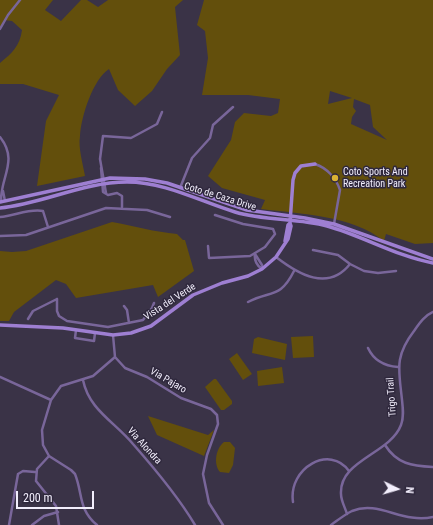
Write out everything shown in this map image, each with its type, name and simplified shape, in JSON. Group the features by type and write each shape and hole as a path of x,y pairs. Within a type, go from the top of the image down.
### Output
{"main road":[{"name":"Vista del Verde","path":"0,325 76,330 114,335 131,333 151,326 193,295 222,283 248,276 262,269 276,257 285,241 290,220 295,173 301,166 315,164"},
{"name":"Coto de Caza Drive","path":"2,201 103,182 137,178 180,188 234,207 336,229 433,263"},
{"name":"Coto de Caza Drive","path":"0,208 22,204 103,182 141,183 178,192 244,214 334,224 433,259"}],"street":[{"path":"0,29 8,15 20,0"},
{"path":"178,192 192,158 210,138 213,125 233,107"},
{"path":"122,207 122,196 118,193 108,195 103,192 100,152 103,136 131,138 157,124 162,112"},
{"path":"0,137 5,144 9,156 2,201"},
{"path":"315,164 321,166 330,173 340,190 334,224"},
{"path":"0,181 4,182"},
{"path":"0,236 21,236 97,210 122,207 147,210 170,217"},
{"path":"0,216 12,216 38,210 43,211 48,227"},
{"path":"208,246 209,258 213,259 225,256 244,257 255,254 265,247 274,237 274,230 243,224 215,215"},
{"path":"313,250 332,253 350,264 371,272 396,271"},
{"path":"255,254 254,258 258,267 262,269"},
{"path":"276,257 294,271 313,277 328,279 338,276 350,264"},
{"path":"248,302 275,294 282,289 294,271"},
{"path":"28,319 33,311 57,298 57,311 63,319 67,321 108,327 143,320 154,303"},
{"path":"124,306 127,310 129,323"},
{"name":"Trigo Trail","path":"347,514 341,499 341,490 349,472 385,445 396,434 403,416 398,367 400,354 405,344 422,321 433,312"},
{"path":"87,332 88,323"},
{"path":"76,330 75,338 94,340 95,333"},
{"path":"97,525 88,516 82,506 72,470 50,456 43,445 41,435 51,400 60,386 93,376 115,357 114,335"},
{"path":"368,348 374,358 379,362 390,367 398,367"},
{"name":"Via Pajaro","path":"115,357 120,364 132,372 147,377 181,398 211,409 217,415 218,424 207,455 203,474 209,504 223,525"},
{"path":"0,376 51,400"},
{"name":"Via Alondra","path":"83,380 86,392 95,407 134,444 169,487 195,525"},
{"path":"385,445 393,456 403,463 433,467"},
{"path":"50,456 39,465 35,472 38,486 56,506 59,525"},
{"path":"293,502 292,490 295,479 299,473 310,465 329,461 344,466 349,472"},
{"path":"9,525 18,474 23,471 35,472"},
{"path":"332,525 347,514 359,509 373,508 408,519 418,520 433,518"},
{"path":"32,525 44,516 58,512"}],"shaded area":[{"path":"0,0 53,0 45,10 61,21 81,0 87,0 98,7 108,0 183,0 175,7 180,55 167,69 152,91 135,106 118,90 109,69 98,81 85,109 81,128 80,151 85,176 37,186 46,121 59,95 23,84 0,84 0,63 15,49 22,30 12,21 4,20 0,27"},
{"path":"204,0 433,0 433,243 415,244 386,234 384,241 371,232 341,221 309,214 261,209 265,200 222,188 208,176 231,140 235,122 244,113 271,116 278,113 280,99 248,95 202,95 208,58 205,31 197,25","holes":["330,91 352,98 328,104","354,99 370,105 373,127 387,140 351,124 352,117 356,111 353,107"]},
{"path":"112,222 177,234 185,240 194,271 158,297 153,285 76,298 66,284 56,280 14,312 9,321 0,321 0,251 26,251"},
{"path":"313,336 314,357 293,358 291,337"},
{"path":"258,337 287,344 285,360 252,353 254,339"},
{"path":"237,353 252,374 243,380 229,359"},
{"path":"282,367 284,383 258,386 257,371"},
{"path":"216,379 232,401 232,404 224,410 221,410 205,387"},
{"path":"148,416 208,435 214,430 204,456 157,435"},
{"path":"224,442 230,442 235,448 233,465 229,473 220,472 216,461 217,452"}],"place":[{"name":"Coto Sports And Recreation Park","path":"335,178"}]}
